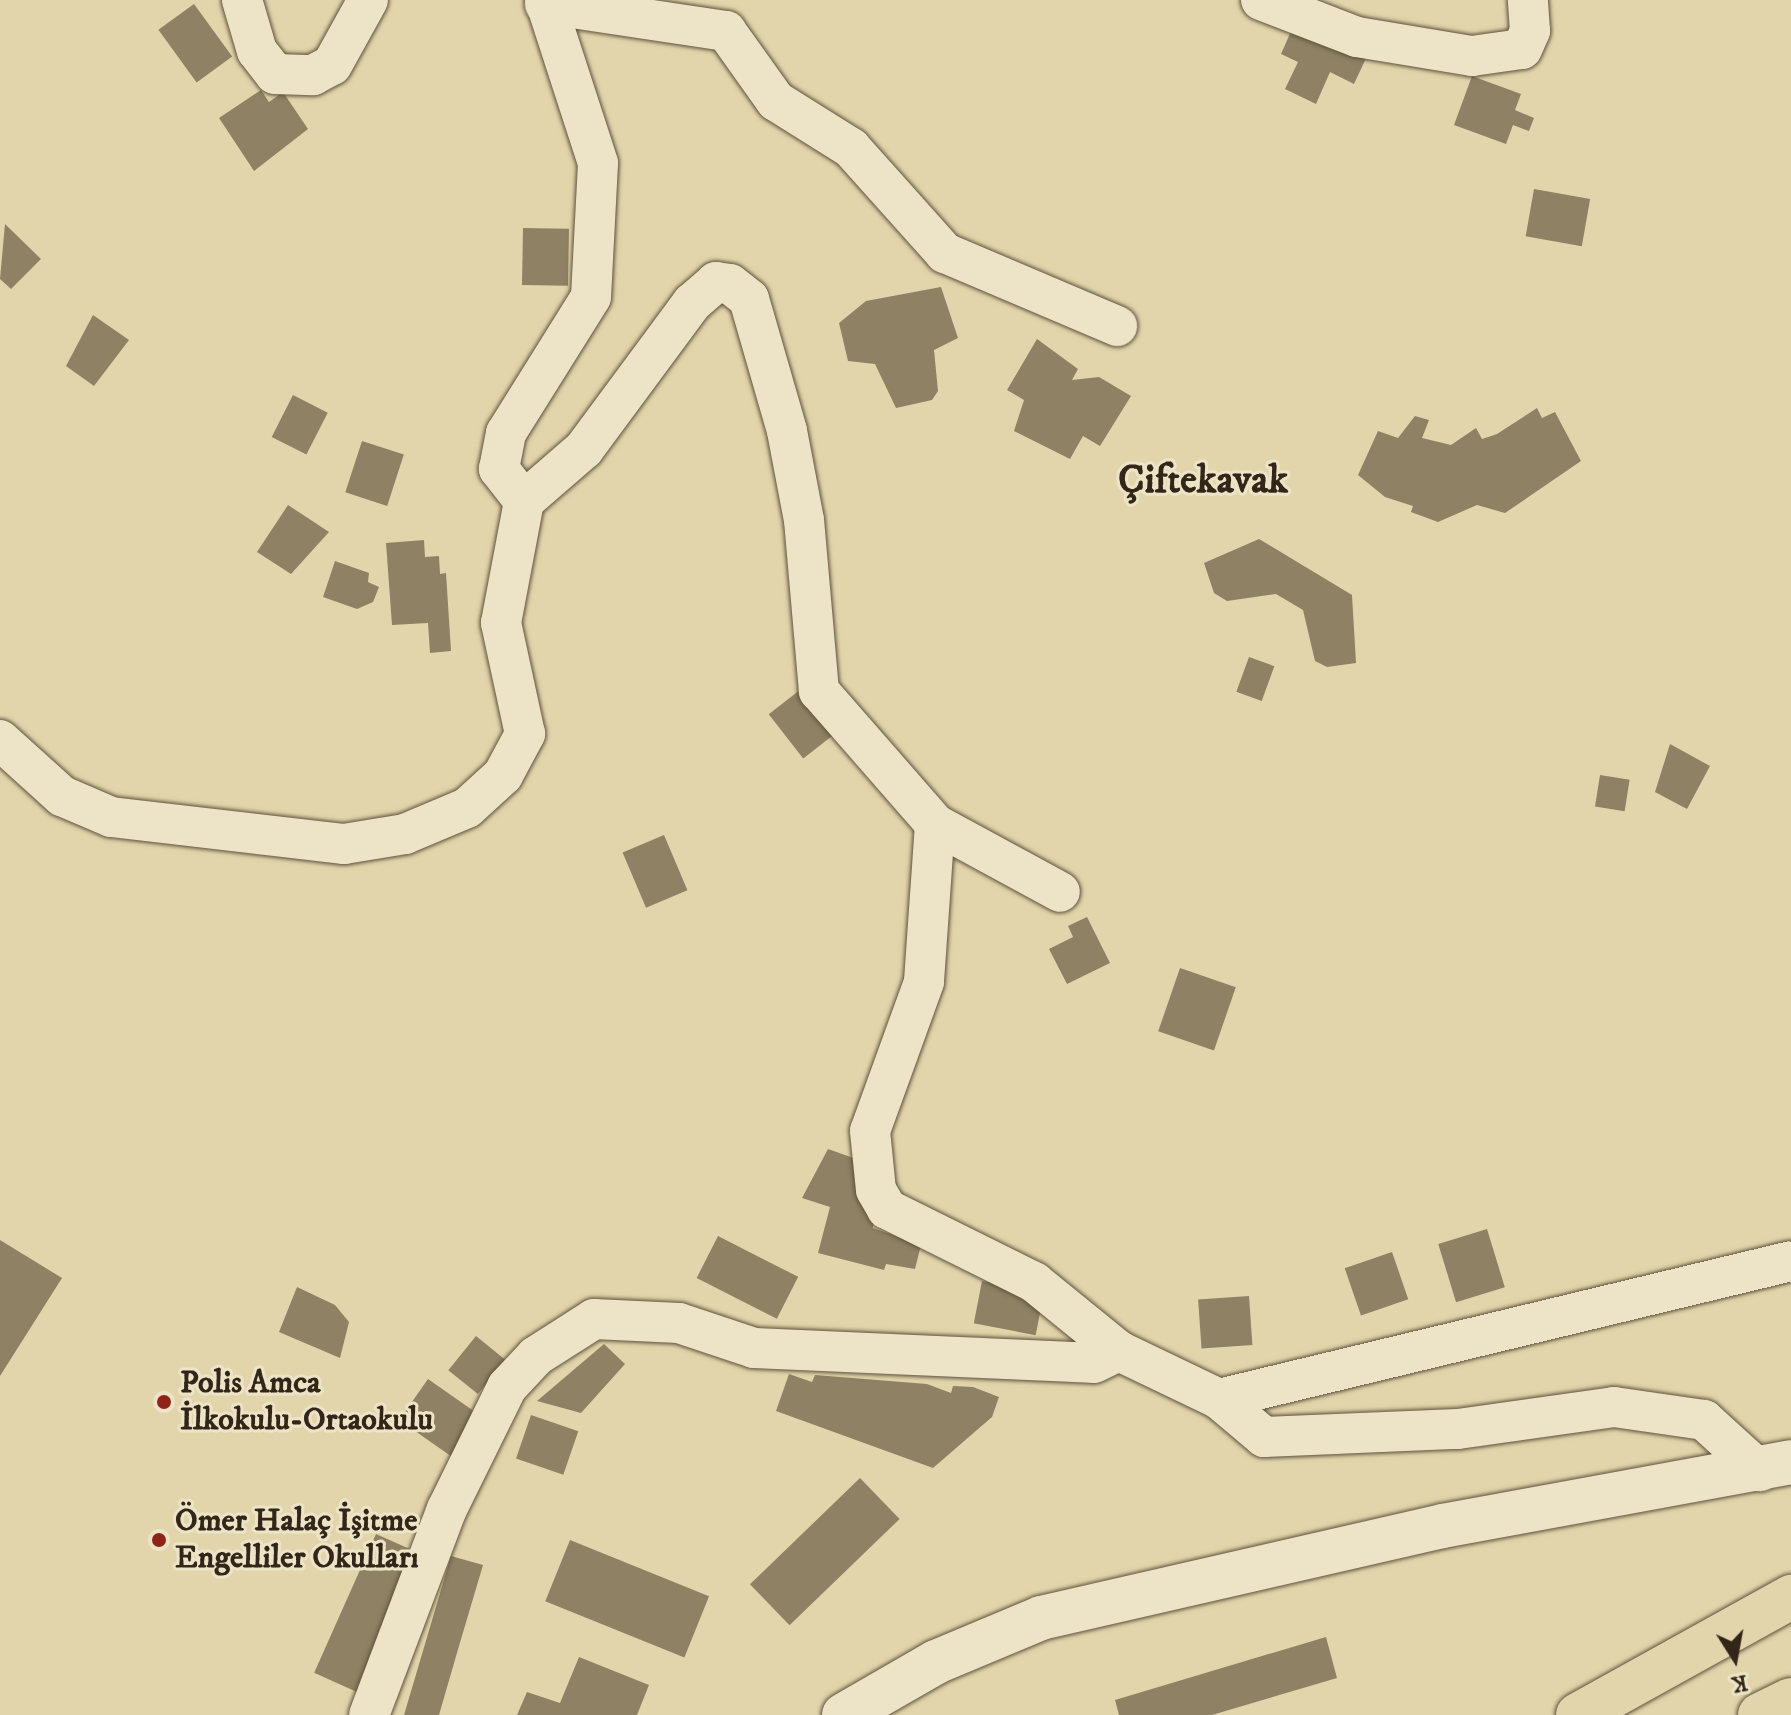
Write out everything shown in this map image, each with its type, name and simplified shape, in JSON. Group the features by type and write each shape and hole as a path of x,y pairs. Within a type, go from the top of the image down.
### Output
{"highway":[{"path":"1578,1715 1791,1597"},
{"path":"1760,1715 1791,1700"}],"main road":[{"path":"844,1715 936,1662 1041,1618 1443,1526 1776,1466"}],"street":[{"path":"242,0 257,51 275,74 313,75 332,65 368,0"},
{"path":"1261,0 1357,37 1472,56 1522,49 1530,31 1528,0"},
{"path":"524,501 499,469 506,433 591,297 598,163 545,2 726,31 776,101 851,148 945,253 1117,326"},
{"path":"0,740 62,796 111,817 344,844 405,834 467,808 503,775 525,734 501,623 524,501 584,449 692,303 716,282 740,289 763,342 801,505 819,691 935,824 1060,892"},
{"path":"935,824 924,982 870,1131 876,1190 887,1209 1034,1282 1119,1351 1219,1399 1264,1437 1458,1429 1614,1407 1704,1420 1776,1466"},
{"path":"1219,1399 1791,1261"},
{"path":"369,1715 447,1509 507,1387 536,1356 594,1319 679,1323 754,1348 1094,1363 1119,1351"}],"building":[{"path":"194,4 232,57 197,82 158,30"},
{"path":"1296,20 1368,54 1354,84 1330,72 1316,104 1285,89 1298,62 1281,54"},
{"path":"1472,76 1521,94 1515,110 1534,118 1529,131 1513,125 1506,144 1454,125"},
{"path":"261,90 269,102 283,92 308,129 254,171 219,118"},
{"path":"1534,189 1590,199 1582,246 1526,236"},
{"path":"5,224 41,259 11,289 0,279"},
{"path":"523,228 569,229 568,286 522,285"},
{"path":"941,287 958,338 934,350 938,391 932,400 896,408 875,364 848,361 839,323 866,301"},
{"path":"93,315 129,340 94,386 66,366"},
{"path":"1037,339 1078,369 1072,380 1099,377 1131,396 1100,446 1083,436 1070,459 1014,431 1024,400 1007,390"},
{"path":"293,395 328,413 306,455 272,437"},
{"path":"1537,408 1542,418 1555,412 1581,461 1505,513 1477,505 1438,522 1411,512 1413,506 1385,497 1358,475 1378,431 1398,438 1415,416 1429,420 1422,438 1451,445 1476,428 1482,439 1497,434"},
{"path":"362,441 404,455 387,506 345,492"},
{"path":"288,505 329,532 291,574 257,552"},
{"path":"1259,539 1352,595 1356,663 1327,667 1315,661 1303,610 1276,594 1227,601 1214,593 1204,563"},
{"path":"424,540 425,557 439,556 440,574 446,573 451,651 430,653 428,623 392,625 386,543"},
{"path":"335,561 369,573 368,582 379,587 373,602 357,609 323,597"},
{"path":"1249,657 1274,666 1262,701 1236,692"},
{"path":"805,686 839,730 803,758 769,714"},
{"path":"1670,744 1710,766 1687,809 1655,792"},
{"path":"1600,775 1630,780 1625,811 1595,807"},
{"path":"664,835 687,890 646,908 623,853"},
{"path":"1087,917 1110,963 1067,984 1049,949 1073,937 1068,926"},
{"path":"1180,968 1236,987 1214,1051 1158,1031"},
{"path":"828,1149 859,1160 873,1193 873,1228 921,1245 915,1269 886,1264 884,1270 818,1253 830,1207 802,1198"},
{"path":"1487,1229 1505,1287 1456,1302 1438,1244"},
{"path":"718,1236 798,1277 777,1319 697,1278"},
{"path":"0,1240 62,1278 0,1376"},
{"path":"1392,1252 1408,1299 1361,1316 1345,1268"},
{"path":"982,1281 1044,1293 1036,1335 974,1323"},
{"path":"297,1287 335,1305 349,1322 340,1358 279,1332"},
{"path":"1249,1296 1252,1345 1202,1348 1198,1300"},
{"path":"476,1336 506,1360 478,1394 448,1370"},
{"path":"604,1344 625,1364 581,1413 537,1401"},
{"path":"789,1374 812,1382 815,1375 927,1384 951,1393 953,1386 973,1387 999,1397 992,1417 933,1468 776,1411"},
{"path":"428,1379 484,1418 455,1459 399,1420"},
{"path":"531,1415 578,1431 563,1475 516,1458"},
{"path":"860,1478 900,1519 790,1625 750,1584"},
{"path":"376,1534 420,1554 358,1692 314,1673"},
{"path":"570,1540 709,1596 684,1657 545,1601"},
{"path":"451,1556 483,1565 439,1715 404,1715"},
{"path":"1326,1637 1337,1678 1212,1715 1119,1715 1115,1700"},
{"path":"579,1657 649,1685 637,1715 517,1715 527,1692 560,1703"}],"place":[{"name":"Polis Amca İlkokulu-Ortaokulu","path":"164,1402"},
{"name":"Ömer Halaç İşitme Engelliler Okulları","path":"159,1540"}],"district":[{"name":"Çiftekavak","path":"1203,481"}]}
